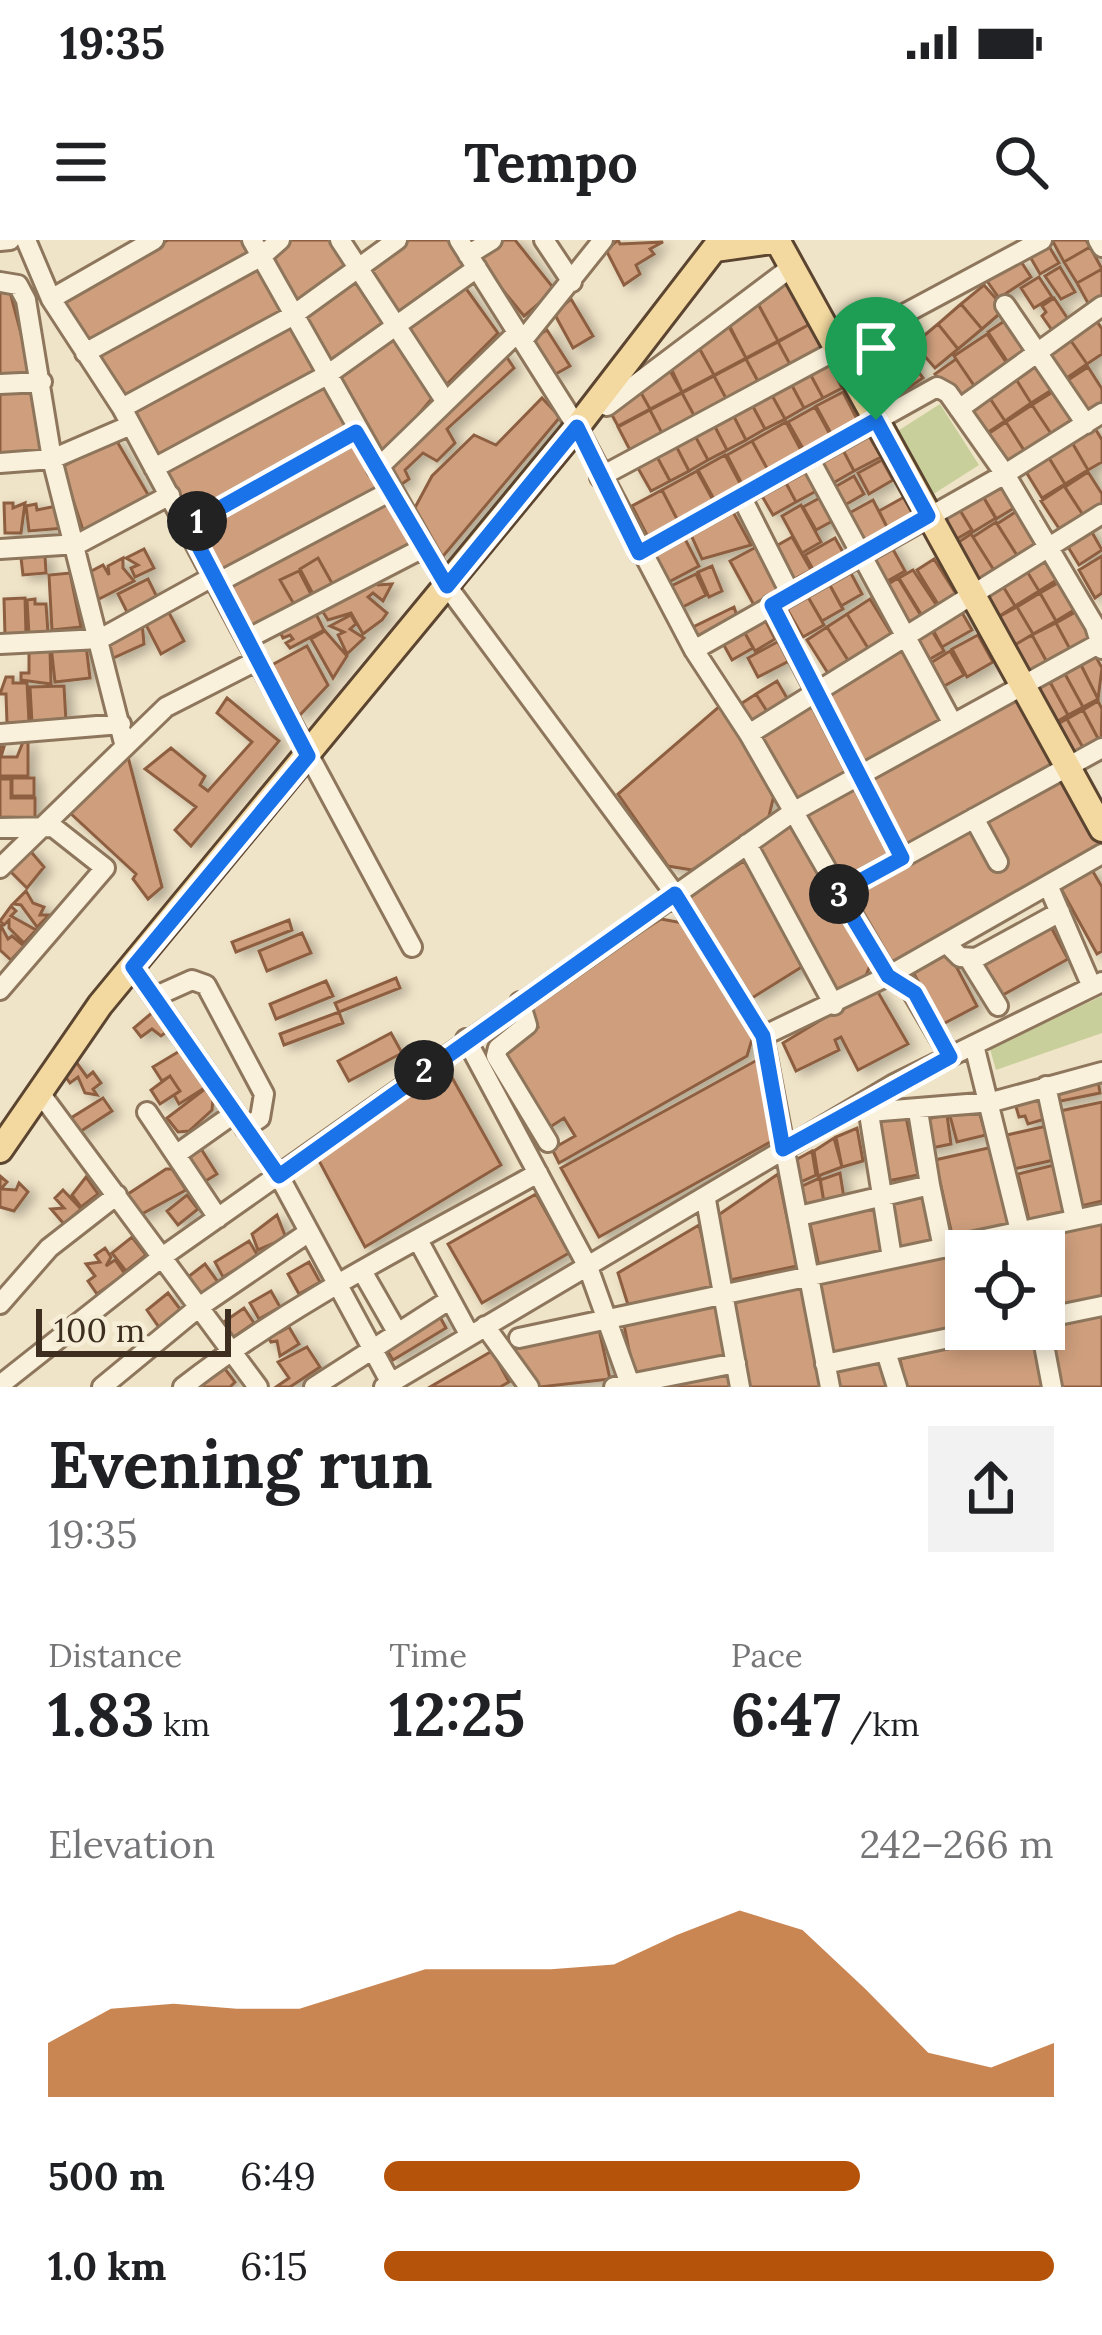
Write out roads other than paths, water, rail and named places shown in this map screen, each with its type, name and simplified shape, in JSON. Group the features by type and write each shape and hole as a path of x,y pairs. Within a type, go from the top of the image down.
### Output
{"main road":[{"path":"0,1150 133,967 577,427 718,244 778,241 1102,829"}],"street":[{"path":"0,241 10,240"},
{"path":"26,240 51,299 127,416 412,947"},
{"path":"51,299 154,240"},
{"path":"85,353 257,248 280,240"},
{"path":"340,240 392,327 444,398"},
{"path":"0,463 52,459 292,316 397,240"},
{"path":"154,468 327,375 392,327 468,254 493,240"},
{"path":"544,240 572,282"},
{"path":"376,469 444,398 521,336 604,240"},
{"path":"600,477 1042,240"},
{"path":"257,248 376,469 447,586 675,894 763,1036 830,1387"},
{"path":"468,254 577,427 639,553 838,893 888,976 908,985 950,1057"},
{"path":"607,406 793,266"},
{"path":"0,282 18,285 26,300 52,459 78,544 122,734"},
{"path":"694,650 1005,474 1094,418 1037,353 1005,305"},
{"path":"959,409 1102,306"},
{"path":"0,384 42,382"},
{"path":"0,1385 162,1257 793,812 1102,644 1005,474 943,389 930,388 639,553"},
{"path":"188,526 356,432"},
{"path":"810,460 953,724"},
{"path":"0,644 100,639 389,492"},
{"path":"0,549 78,544 170,495"},
{"path":"742,498 790,593"},
{"path":"749,734 1102,514"},
{"path":"247,638 424,547"},
{"path":"772,605 902,858"},
{"path":"0,868 122,734 258,660"},
{"path":"0,734 122,734"},
{"path":"838,893 1102,748"},
{"path":"974,818 998,862"},
{"path":"0,990 104,875 101,862 66,832 4,828"},
{"path":"747,844 834,1005"},
{"path":"763,1036 834,1005 1102,854"},
{"path":"133,967 279,1176 389,1386 477,1330 706,1200 783,1149 868,1107 950,1057 1097,985 1048,885"},
{"path":"968,959 1060,912"},
{"path":"946,943 968,959 998,1006"},
{"path":"154,997 192,980 206,985 264,1094 260,1118 240,1120 177,1154"},
{"path":"489,1063 498,1048 527,1025 520,1002"},
{"path":"466,1040 548,1142"},
{"path":"974,1045 1021,1230"},
{"path":"489,1063 528,1155 588,1268 625,1386 736,1363"},
{"path":"868,1107 919,1111 992,1102 1102,1072"},
{"path":"1046,1086 1075,1219"},
{"path":"40,1093 258,1387"},
{"path":"868,1107 892,1258"},
{"path":"519,1338 944,1247 919,1111"},
{"path":"147,1112 218,1218"},
{"path":"528,1155 567,1132"},
{"path":"183,1387 230,1350 337,1285 538,1173"},
{"path":"799,1216 930,1185"},
{"path":"0,1304 49,1248 117,1195"},
{"path":"706,1200 740,1387"},
{"path":"1049,1230 1102,1214"},
{"path":"102,1387 199,1307 309,1232"},
{"path":"418,1240 449,1300 529,1387"},
{"path":"362,1271 397,1332"},
{"path":"314,1387 449,1300"},
{"path":"1065,1314 1102,1306"},
{"path":"825,1364 945,1339"},
{"path":"1045,1350 1052,1387"},
{"path":"886,1352 897,1387"}]}
